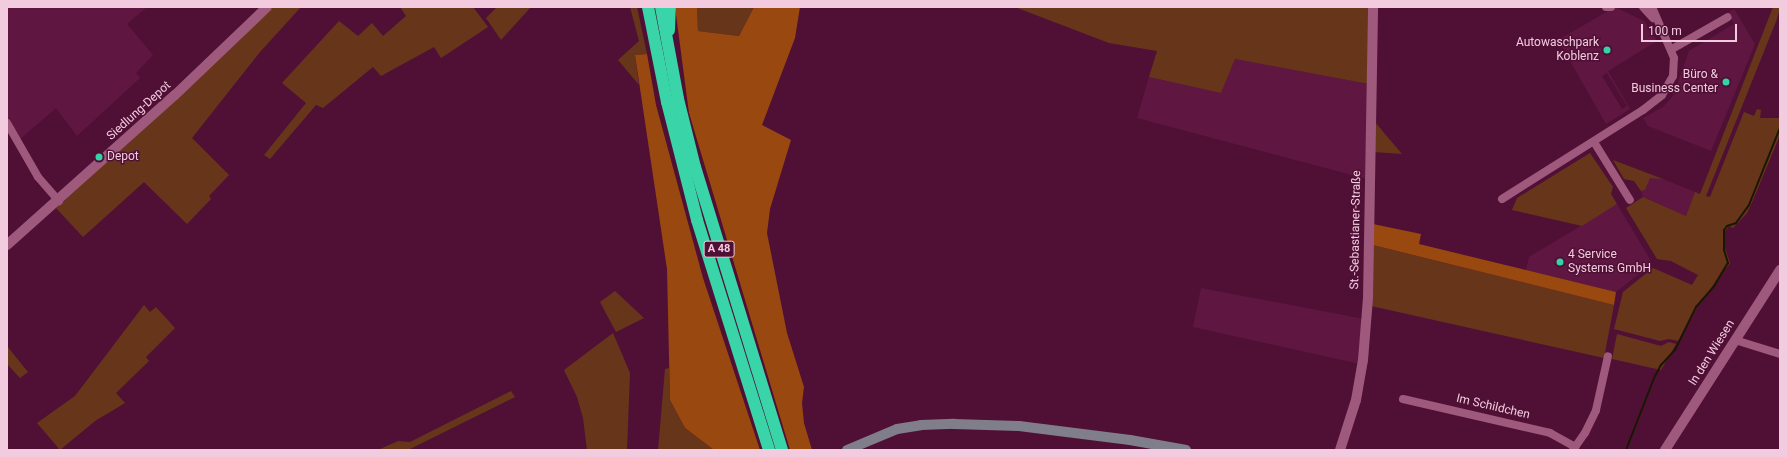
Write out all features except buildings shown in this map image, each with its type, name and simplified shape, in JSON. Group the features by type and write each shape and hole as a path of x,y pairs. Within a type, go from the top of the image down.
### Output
{"highway":[{"path":"642,7 661,47"},
{"name":"A 48","path":"648,7 695,167 782,450"},
{"name":"A 48","path":"661,7 661,47 675,137 697,220 768,450"},
{"path":"661,47 670,7"}],"main road":[{"path":"847,450 897,429 943,424 1019,426 1130,440 1186,450"}],"street":[{"name":"Siedlung-Depot","path":"7,245 59,201 175,95 267,7"},
{"name":"St.-Sebastianer-Straße","path":"1340,450 1356,400 1364,352 1368,298 1373,7"},
{"path":"1606,7 1611,7"},
{"path":"1643,7 1661,27"},
{"path":"1502,199 1594,142 1662,95 1670,84 1675,68 1672,49 1652,7"},
{"path":"1672,49 1728,17"},
{"path":"7,123 36,173 59,201"},
{"path":"1594,142 1630,200"},
{"name":"In den Wiesen","path":"1665,450 1780,270"},
{"path":"1735,340 1780,354"},
{"name":"Im Schildchen","path":"1403,399 1550,433 1574,448 1596,410 1608,356"}],"shaded area":[{"path":"7,7 147,7 127,24 153,55 136,73 140,78 77,136 56,108 20,139 7,117"},
{"path":"273,7 301,7 260,52 192,138 229,175 209,196 211,199 187,224 144,182 83,237 56,208 178,97"},
{"path":"400,7 473,7 488,27 441,58 434,47 381,76 373,67 323,108 316,105 270,159 264,155 306,103 282,83 339,21 358,36 372,23 383,36 406,16"},
{"path":"497,7 531,7 501,40 486,18"},
{"path":"630,7 637,7 647,54 635,55 639,85 618,60 639,41"},
{"path":"675,7 697,7 698,31 739,36 754,7 800,7 795,38 762,125 791,140 770,209 767,233 787,333 804,387 802,403 804,423 812,450 790,450 689,113"},
{"path":"697,7 754,7 739,36 698,31"},
{"path":"1015,7 1370,7 1369,84 1235,59 1221,93 1149,77 1157,51 1109,43"},
{"path":"1615,7 1644,21 1657,41 1608,71 1630,109 1606,124 1558,40","holes":["1607,73 1627,106 1622,109 1602,76"]},
{"path":"1773,7 1780,8 1777,19 1706,196 1710,197 1744,112 1754,116 1757,109 1761,110 1760,118 1780,118 1780,135 1747,213 1733,228 1729,226 1725,231 1725,248 1730,263 1699,304 1678,341 1669,339 1660,341 1614,329 1623,292 1653,268 1692,285 1698,275 1671,261 1657,259 1626,208 1643,197 1686,216 1695,192 1700,194"},
{"path":"1734,9 1755,44 1711,151 1648,126 1643,118 1663,107 1673,96 1689,51 1734,24 1728,13"},
{"path":"647,54 656,105 703,278 760,450 714,450 685,428 670,400 667,269 635,55"},
{"path":"1235,59 1369,84 1367,179 1137,118 1149,77 1221,93"},
{"path":"1374,121 1402,154 1374,152"},
{"path":"1590,153 1613,187 1611,194 1617,204 1582,226 1512,210 1517,198"},
{"path":"1613,160 1663,179 1650,178 1645,190 1641,191 1634,181 1624,179"},
{"path":"1650,177 1663,179 1695,192 1686,216 1643,197 1641,191 1645,190"},
{"path":"1617,204 1651,261 1650,265 1616,292 1526,270 1529,257"},
{"path":"1373,224 1421,234 1419,244 1616,292 1614,305 1373,245"},
{"path":"1373,245 1614,305 1604,358 1371,306"},
{"path":"1201,288 1364,319 1360,364 1193,327"},
{"path":"615,291 644,318 616,332 600,302"},
{"path":"144,305 150,312 156,307 175,328 146,357 149,361 116,393 125,403 95,421 60,450 37,423 75,396"},
{"path":"613,333 630,373 627,450 587,450 583,418 577,397 564,370"},
{"path":"1617,334 1661,346 1669,342 1676,344 1661,370 1612,359"},
{"path":"7,346 28,372 20,378 7,364"},
{"path":"669,368 670,400 685,428 714,450 658,450 665,369"},
{"path":"511,391 515,397 408,450 378,450 398,441 410,442"}],"waterway":[{"path":"1626,450 1654,378 1661,365 1675,350 1696,307 1714,286 1728,263 1724,250 1724,230 1727,226 1736,223 1749,205 1780,128"}],"place":[{"name":"Autowaschpark Koblenz","path":"1607,50"},
{"name":"Büro & Business Center","path":"1726,82"},
{"name":"Depot","path":"99,157"},
{"name":"4 Service Systems GmbH","path":"1560,262"}]}
